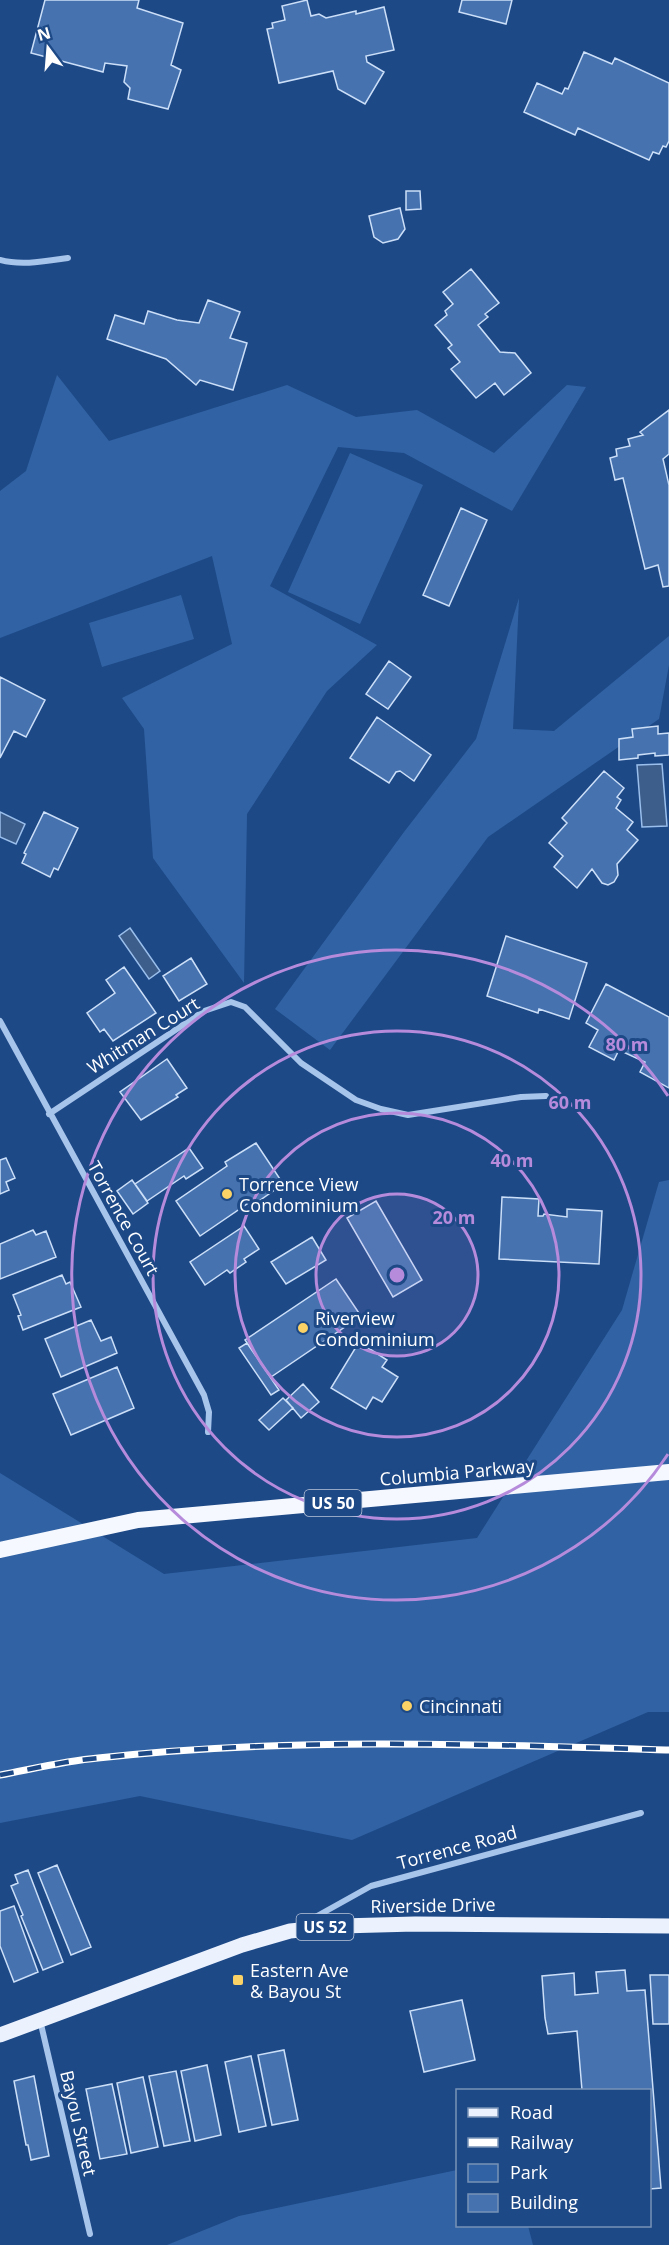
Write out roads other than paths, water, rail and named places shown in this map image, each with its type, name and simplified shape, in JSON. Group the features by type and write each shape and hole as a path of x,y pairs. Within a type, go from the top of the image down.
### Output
{"highway":[{"name":"Columbia Parkway","path":"0,1550 138,1520 669,1472"}],"main road":[{"name":"Riverside Drive","path":"0,2035 242,1945 290,1931 341,1926 404,1924 669,1926"}],"street":[{"path":"0,260 9,263 68,258"},
{"name":"Whitman Court","path":"49,1114 204,1011 231,1002 245,1007 256,1016 301,1063 356,1100 381,1109 408,1115 520,1097 546,1096"},
{"name":"Torrence Court","path":"0,1021 204,1395 209,1412 208,1432"},
{"name":"Torrence Road","path":"290,1931 371,1886 640,1813"},
{"name":"Bayou Street","path":"40,2019 90,2235"}],"railway":[{"path":"0,1775 86,1759 240,1747 455,1744 669,1750"}],"place":[{"name":"Torrence View Condominium","path":"227,1194"},
{"name":"Riverview Condominium","path":"303,1328"},
{"name":"Cincinnati","path":"407,1706"},
{"name":"Eastern Ave & Bayou St","path":"238,1980"}]}
